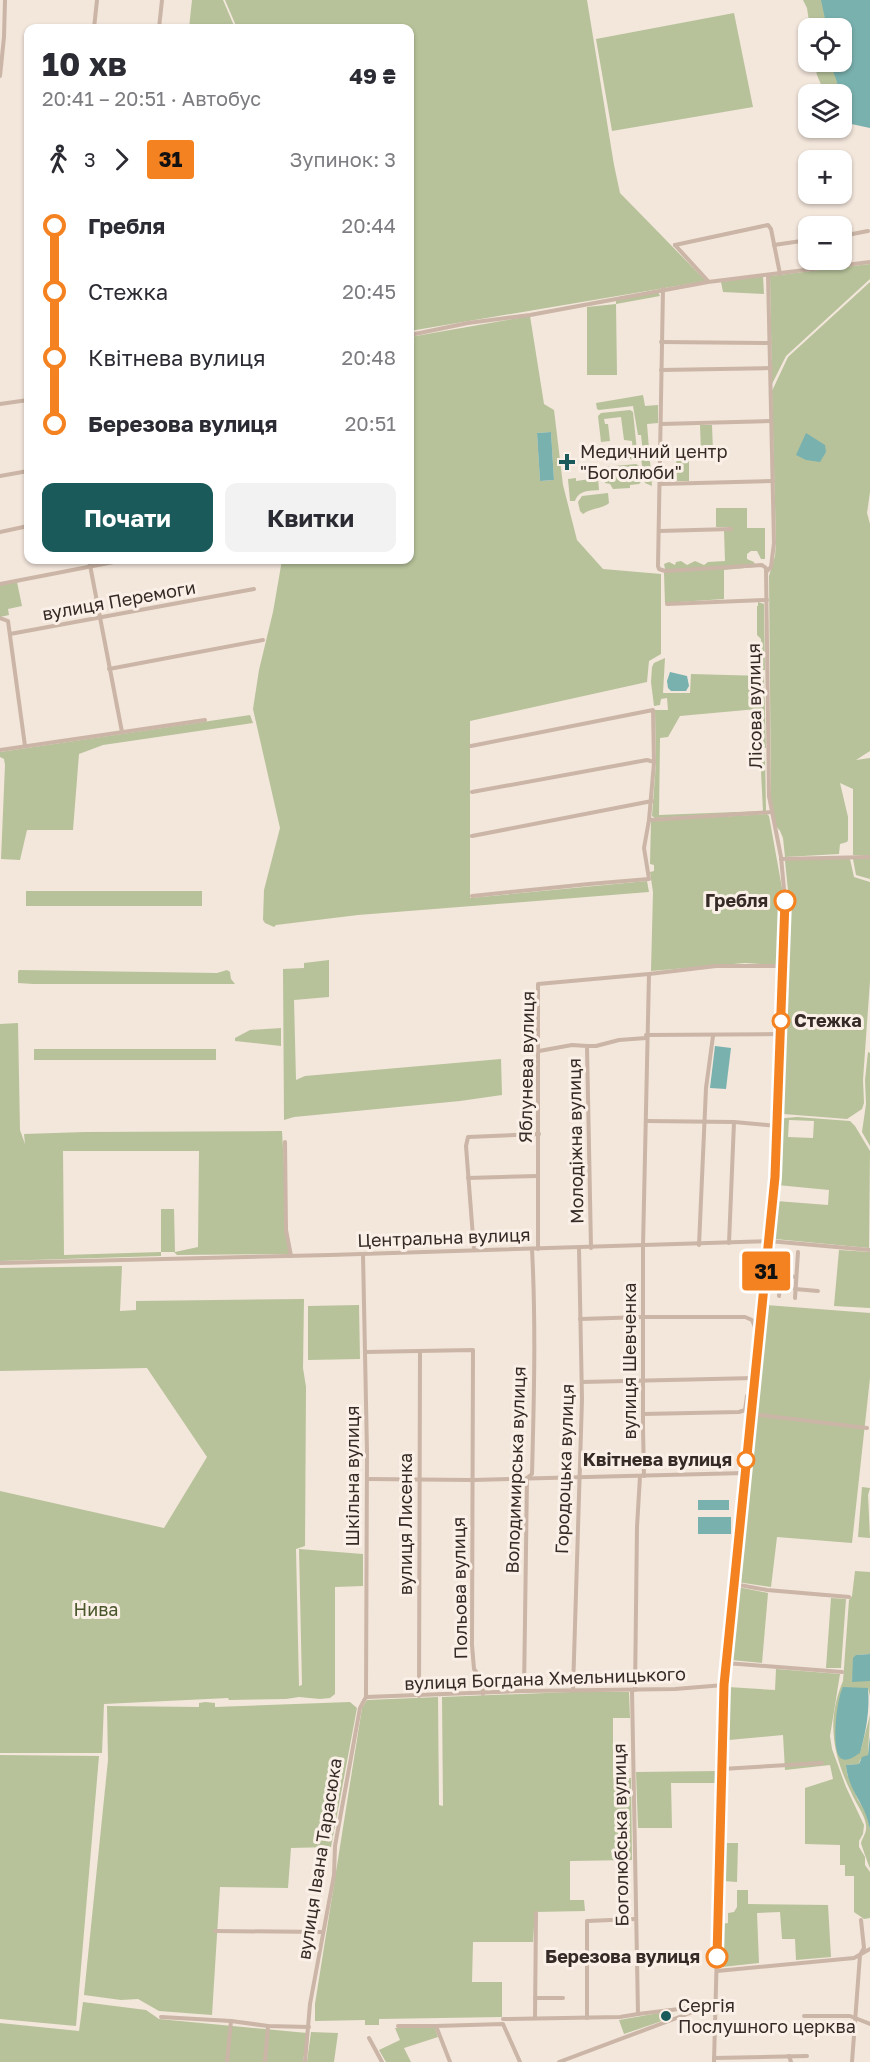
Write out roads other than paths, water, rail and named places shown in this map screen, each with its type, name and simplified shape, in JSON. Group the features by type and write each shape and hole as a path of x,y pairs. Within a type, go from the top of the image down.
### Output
{"street":[{"path":"0,76 5,0"},
{"path":"94,24 97,0"},
{"path":"159,24 162,0"},
{"path":"708,282 675,245 768,225 771,229 780,274"},
{"path":"852,234 868,231"},
{"path":"774,245 798,241"},
{"path":"414,334 468,323 530,315 663,289 870,262"},
{"name":"Лісова вулиця","path":"714,2060 724,1685 775,1177 781,1034 785,900 781,859 769,796 767,572 774,555 768,275"},
{"path":"663,289 658,566 663,571 762,565 767,572"},
{"path":"661,342 770,343"},
{"path":"661,370 771,368"},
{"path":"0,404 24,400"},
{"path":"660,424 771,421"},
{"path":"0,476 24,472"},
{"path":"660,484 773,481"},
{"path":"0,532 24,527"},
{"path":"659,531 732,528"},
{"path":"0,584 101,564"},
{"path":"90,566 122,732"},
{"name":"вулиця Перемоги","path":"10,634 254,589"},
{"path":"667,604 767,600"},
{"path":"0,618 8,621 24,746"},
{"path":"109,669 263,640"},
{"path":"471,746 653,710 652,801 644,848 649,879 472,897"},
{"path":"0,750 205,720"},
{"path":"472,792 647,760 654,763"},
{"path":"472,837 652,801"},
{"path":"649,820 772,812"},
{"path":"781,859 870,857"},
{"name":"Яблунева вулиця","path":"538,1249 538,984 716,966 783,966"},
{"name":"вулиця Шевченка","path":"633,1690 637,1527 642,1476 643,1246 649,974"},
{"path":"587,1046 646,1036 781,1034"},
{"path":"699,1245 704,1122 713,1036"},
{"name":"Молодіжна вулиця","path":"539,1051 587,1046 591,1248"},
{"path":"646,1121 734,1122 777,1126"},
{"path":"729,1243 734,1122"},
{"path":"474,1251 466,1146 468,1137 538,1134"},
{"path":"285,1142 286,1230 291,1256"},
{"path":"468,1178 538,1176"},
{"name":"Центральна вулиця","path":"0,1263 699,1245 769,1241 870,1250"},
{"name":"Городоцька вулиця","path":"573,1690 582,1382 579,1248"},
{"name":"Володимирська вулиця","path":"524,1691 527,1478 532,1474 533,1420 532,1249"},
{"path":"779,1296 782,1251"},
{"path":"795,1298 798,1252"},
{"name":"Шкільна вулиця","path":"363,1254 367,1479 366,1697"},
{"path":"766,1274 796,1277"},
{"path":"795,1289 818,1291"},
{"path":"580,1319 746,1317 752,1320 759,1337"},
{"name":"Польова вулиця","path":"420,1351 473,1350 472,1645 474,1669 482,1680 483,1694"},
{"path":"365,1352 420,1351"},
{"name":"вулиця Лисенка","path":"419,1696 420,1351"},
{"path":"582,1382 755,1378"},
{"path":"643,1414 739,1412 745,1410 747,1396 753,1392"},
{"path":"751,1414 867,1428"},
{"path":"367,1479 473,1480 745,1473"},
{"path":"734,1584 767,1590 849,1597"},
{"path":"726,1663 842,1672"},
{"name":"вулиця Богдана Хмельницького","path":"366,1697 524,1691 675,1689 724,1685"},
{"name":"Боголюбська вулиця","path":"633,1690 638,2014"},
{"name":"вулиця Івана Тарасюка","path":"305,2062 310,2004 334,1875 335,1846 360,1708 366,1697"},
{"path":"722,1769 822,1762"},
{"path":"535,2018 536,1913"},
{"path":"587,2018 586,1921 636,1920"},
{"path":"852,2062 860,1955 864,1948 861,1920"},
{"path":"215,1931 322,1932"},
{"path":"717,1971 854,1958 870,1949"},
{"path":"535,1998 563,1998"},
{"path":"398,2026 436,2026 535,2018 620,2017 714,2005"},
{"path":"559,2062 714,2005"},
{"path":"804,2016 850,2016 870,2024"},
{"path":"161,2017 309,2027"},
{"path":"227,2062 231,2021"},
{"path":"503,2022 520,2062"},
{"path":"265,2062 268,2026"},
{"path":"436,2026 450,2062"},
{"path":"369,2038 382,2062"},
{"path":"789,2056 791,2062"},
{"path":"714,2060 807,2056"}],"water":[{"path":"821,0 870,0 870,128 852,124 852,84 837,84 834,72 852,72 852,18 825,18"},
{"path":"551,432 554,480 540,481 537,433"},
{"path":"806,433 825,445 826,452 820,462 806,460 796,455"},
{"path":"670,672 687,676 689,686 686,691 671,691 668,688 667,681"},
{"path":"715,1046 731,1048 726,1089 710,1088"},
{"path":"698,1500 729,1500 729,1510 698,1510"},
{"path":"698,1517 731,1517 731,1534 698,1534"},
{"path":"870,1654 870,1681 852,1682 853,1658 856,1655"},
{"path":"843,1687 868,1688 867,1721 860,1753 847,1760 838,1755 835,1736"},
{"path":"870,1736 870,1829 865,1812 850,1783 846,1765 859,1764 862,1757 868,1755"}],"place":[{"name":"Медичний центр \"Боголюби\"","path":"567,462"},
{"name":"Гребля","path":"785,901"},
{"name":"Стежка","path":"781,1021"},
{"name":"Квітнева вулиця","path":"746,1460"},
{"name":"Березова вулиця","path":"717,1957"},
{"name":"Сергія Послушного церква","path":"666,2016"}],"park label":[{"name":"Нива","path":"96,1610"}]}
